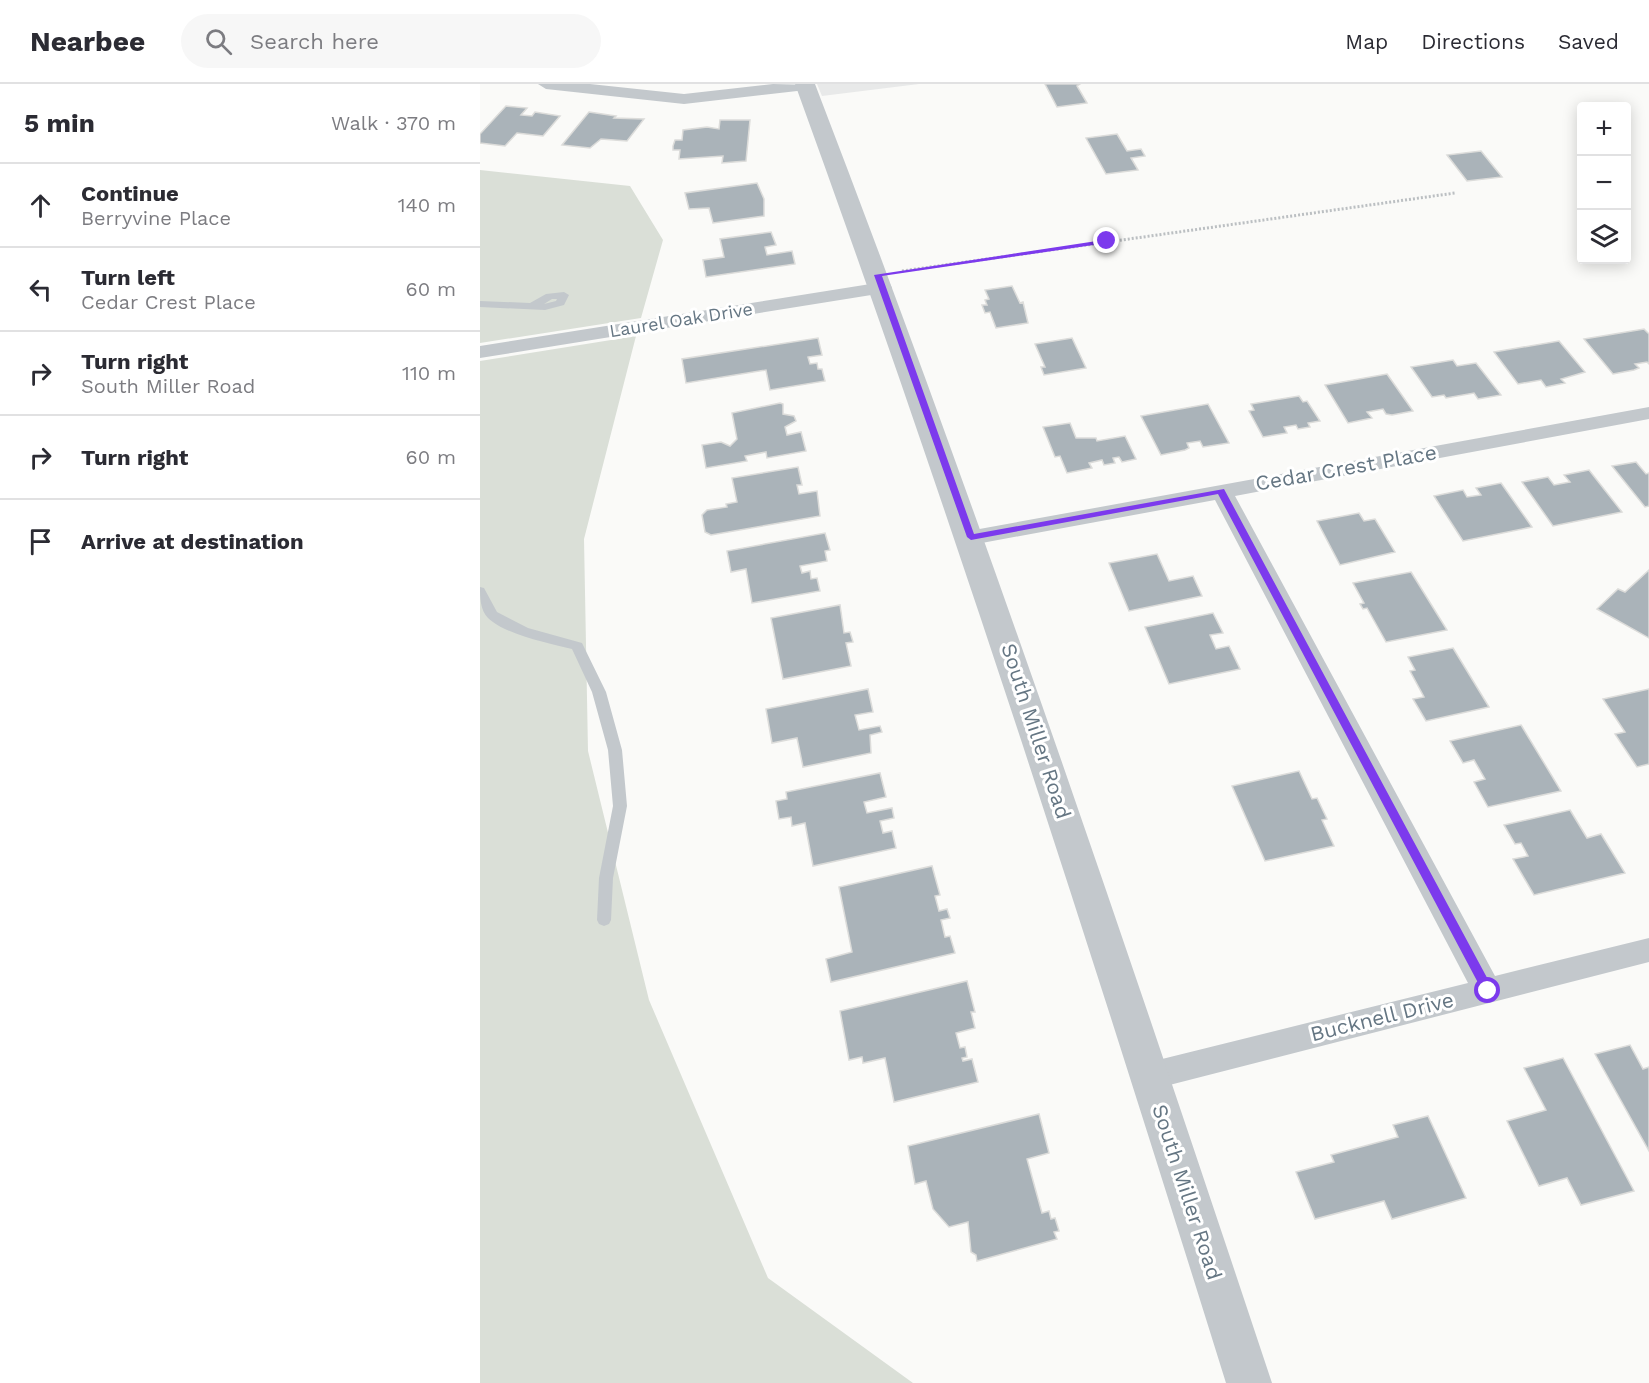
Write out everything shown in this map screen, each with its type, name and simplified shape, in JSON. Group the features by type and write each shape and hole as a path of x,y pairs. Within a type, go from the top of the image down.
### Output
{"street":[{"path":"546,84 684,99 806,85"},
{"name":"South Miller Road","path":"806,85 880,282 971,537 1249,1383"},
{"name":"Laurel Oak Drive","path":"480,352 880,282"},
{"name":"Cedar Crest Place","path":"971,537 1649,414"},
{"path":"1221,491 1488,991"},
{"name":"Bucknell Drive","path":"1150,1076 1649,950"}],"lane":[{"path":"480,304 533,306"},
{"path":"480,591 492,615 524,632 577,646 599,692 615,750 620,806 606,878 604,920"}],"path":[{"path":"880,282 1455,192"}],"shaded area":[{"path":"817,84 919,84 822,96"},
{"path":"480,170 630,186 663,240 641,318 480,343"},
{"path":"636,336 584,539 588,751 649,1000 768,1278 913,1383 480,1383 480,361"}],"building":[{"path":"1045,84 1080,84 1077,86 1087,103 1057,107"},
{"path":"506,106 527,108 521,115 532,116 535,112 560,116 543,136 517,133 505,146 480,143 480,134"},
{"path":"589,112 616,116 614,118 644,119 627,141 601,139 590,148 562,145"},
{"path":"720,120 750,120 746,161 722,163 723,156 679,159 680,150 673,150 673,146 675,140 682,140 683,130 707,127 719,129"},
{"path":"1117,134 1127,151 1141,149 1145,156 1131,158 1138,170 1106,174 1086,138"},
{"path":"1481,151 1502,177 1467,181 1447,155"},
{"path":"757,183 764,199 764,216 713,223 709,208 689,209 685,193"},
{"path":"771,232 776,245 765,247 767,255 792,251 795,264 706,277 703,260 724,257 720,239"},
{"path":"1012,286 1020,303 1023,302 1028,323 996,328 990,312 985,313 982,305 987,305 985,300 989,299 985,290"},
{"path":"1644,329 1649,334 1649,364 1647,362 1635,364 1639,368 1613,374 1584,339"},
{"path":"818,338 822,355 808,357 810,364 817,363 818,369 822,369 825,381 770,390 766,370 686,383 682,359"},
{"path":"1072,338 1086,368 1044,375 1041,367 1045,367 1035,344"},
{"path":"1559,341 1585,372 1561,379 1565,383 1546,387 1541,380 1518,384 1494,352"},
{"path":"1453,360 1457,366 1476,363 1501,395 1478,399 1474,393 1446,398 1444,395 1432,397 1411,367"},
{"path":"1387,374 1413,411 1392,415 1386,414 1383,409 1367,412 1372,418 1348,423 1325,385"},
{"path":"1299,396 1303,402 1307,401 1320,421 1308,423 1310,427 1298,429 1296,425 1284,427 1287,433 1263,437 1249,411 1254,410 1251,404"},
{"path":"783,404 783,414 794,416 796,421 785,427 787,435 801,432 806,451 767,458 766,452 745,456 747,461 706,468 702,445 721,442 730,446 737,439 732,413"},
{"path":"1208,404 1229,443 1203,447 1200,441 1187,443 1189,448 1185,450 1161,455 1141,416"},
{"path":"1070,423 1076,438 1096,438 1097,441 1125,436 1136,459 1122,462 1119,457 1113,458 1115,463 1104,465 1102,460 1089,463 1092,468 1067,473 1060,456 1055,457 1043,427"},
{"path":"1636,462 1646,474 1649,473 1649,506 1645,507 1612,466"},
{"path":"798,467 802,485 797,485 799,494 817,491 820,516 711,535 705,532 702,515 707,510 727,507 726,504 737,502 732,478"},
{"path":"1589,470 1622,512 1553,526 1522,482 1548,477 1554,485 1570,482 1564,475"},
{"path":"1501,483 1532,527 1463,541 1434,496 1463,490 1467,497 1481,495 1476,488"},
{"path":"1359,513 1364,521 1375,519 1395,552 1340,565 1317,521"},
{"path":"825,533 830,550 825,551 827,561 800,566 802,573 810,571 811,579 817,578 820,591 752,603 746,569 731,572 727,551"},
{"path":"1157,554 1169,581 1193,576 1202,596 1129,611 1109,563"},
{"path":"1649,570 1649,638 1597,609 1618,589 1625,592"},
{"path":"1411,572 1447,630 1386,642 1367,608 1363,609 1360,604 1364,603 1353,583"},
{"path":"840,605 844,633 850,632 853,642 846,643 851,666 783,679 771,618"},
{"path":"1213,613 1223,633 1210,635 1216,649 1229,646 1240,669 1169,684 1145,627"},
{"path":"1453,648 1489,707 1426,721 1413,699 1424,697 1410,671 1415,670 1408,657"},
{"path":"868,689 873,712 855,715 859,730 880,726 882,732 870,735 871,753 803,767 797,738 772,743 766,709"},
{"path":"1649,689 1649,764 1637,767 1615,734 1625,732 1603,699"},
{"path":"1521,725 1561,791 1488,807 1474,782 1485,779 1474,760 1463,763 1450,741"},
{"path":"1299,771 1312,799 1317,798 1327,819 1322,820 1334,846 1265,861 1232,786"},
{"path":"880,773 886,797 864,802 867,813 892,808 894,818 880,821 883,833 892,831 896,848 813,866 805,823 792,826 791,817 779,819 776,801 787,799 786,792"},
{"path":"1570,810 1587,838 1601,834 1625,873 1534,895 1513,859 1528,856 1521,843 1515,844 1504,825"},
{"path":"932,866 940,895 935,896 939,911 947,909 950,918 941,920 945,937 950,936 955,953 831,982 826,959 852,952 839,887"},
{"path":"967,981 975,1012 971,1012 975,1028 956,1033 960,1048 965,1047 967,1057 962,1058 963,1061 972,1059 978,1082 894,1102 885,1058 863,1063 862,1057 849,1060 840,1011"},
{"path":"1630,1045 1643,1069 1649,1067 1649,1151 1595,1054"},
{"path":"1563,1058 1634,1191 1581,1205 1567,1178 1539,1186 1507,1121 1546,1110 1524,1068"},
{"path":"1039,1114 1049,1153 1027,1159 1042,1213 1049,1211 1051,1219 1055,1218 1059,1231 1054,1232 1057,1239 977,1261 976,1255 971,1252 968,1222 949,1227 933,1209 926,1181 915,1184 908,1146"},
{"path":"1428,1116 1466,1198 1392,1219 1384,1201 1315,1219 1296,1172 1334,1162 1331,1155 1398,1137 1393,1125"}],"route":[{"path":"1107,241 878,275 971,537 1221,491 1488,991"}]}
